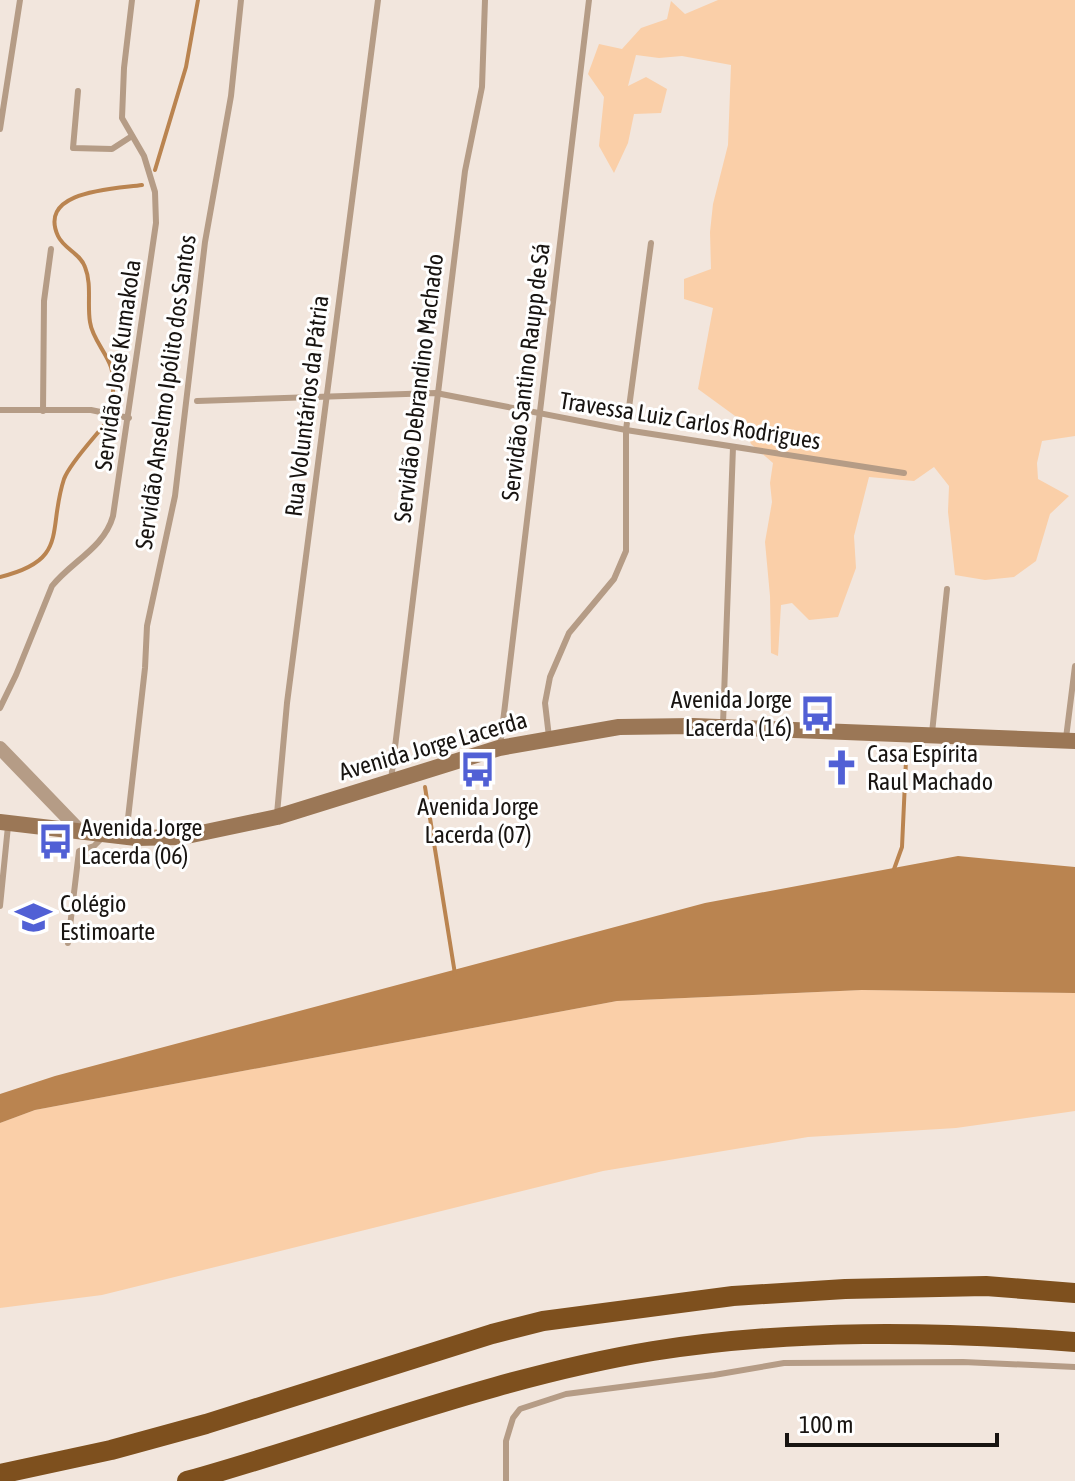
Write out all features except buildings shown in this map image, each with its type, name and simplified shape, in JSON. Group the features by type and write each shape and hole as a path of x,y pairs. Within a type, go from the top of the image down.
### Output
{"highway":[{"path":"0,1474 111,1450 206,1424 492,1334 543,1321 733,1296 845,1289 986,1286 1075,1293"},
{"path":"187,1481 508,1385 652,1351 775,1337 882,1334 984,1335 1075,1342"}],"main road":[{"name":"Avenida Jorge Lacerda","path":"4,823 126,837 182,837 215,832 277,817 499,748 619,727 1070,741"}],"street":[{"path":"0,748 81,832"}],"lane":[{"path":"0,129 20,0"},
{"name":"Servidão José Kumakola","path":"0,708 52,586 61,574 99,543 110,526 129,418 157,202 144,156 122,118 132,0"},
{"name":"Servidão Anselmo Ipólito dos Santos","path":"126,837 147,626 175,496 205,242 231,96 241,0"},
{"name":"Rua Voluntários da Pátria","path":"277,817 287,703 378,0"},
{"name":"Servidão Debrandino Machado","path":"391,780 465,171 482,87 485,0"},
{"name":"Servidão Santino Raupp de Sá","path":"499,748 589,0"},
{"path":"78,91 73,148 112,149 132,136"},
{"path":"549,738 545,703 550,677 569,633 614,579 626,551 626,430 651,243"},
{"path":"43,411 44,301 51,249"},
{"name":"Travessa Luiz Carlos Rodrigues","path":"197,401 436,393 626,430 904,473"},
{"path":"0,410 91,410 129,418"},
{"path":"723,728 733,447"},
{"path":"931,736 947,589"},
{"path":"1070,741 1075,666"},
{"path":"0,906 4,823"},
{"path":"68,943 79,851 94,846 105,835"},
{"path":"506,1481 506,1441 513,1418 528,1406 566,1394 784,1363 963,1362 1075,1367"}],"shaded area":[{"path":"718,0 1075,0 1075,436 1042,441 1037,463 1038,479 1069,496 1050,514 1036,561 1014,577 985,580 955,575 948,512 949,486 934,467 914,481 869,477 854,536 856,568 838,617 809,620 792,603 781,605 778,656 771,653 765,542 772,502 770,483 773,463 751,444 742,421 698,389 713,308 684,299 684,279 711,269 713,204 728,145 731,65 682,56 659,58 636,55 628,86 646,77 667,89 661,113 634,114 628,143 614,173 599,146 604,97 588,74 599,44 622,49 641,28 667,19 671,1 685,14"},
{"path":"958,856 1075,867 1075,993 862,990 617,1001 35,1110 0,1123 0,1094 55,1076 705,903"},
{"path":"862,990 1075,993 1075,1111 956,1128 808,1137 603,1171 102,1295 0,1308 0,1123 35,1110 617,1001"}],"waterway":[{"path":"155,170 186,67 198,0"},
{"path":"113,397 111,367 91,328 85,267 58,236 54,221 58,209 82,195 142,185"},
{"path":"0,577 22,570 47,552 64,479 105,424"},
{"path":"893,872 902,847 906,760"},
{"path":"425,787 455,974"}],"place":[{"name":"Avenida Jorge Lacerda (16)","path":"818,714"},
{"name":"Casa Espírita Raul Machado","path":"841,768"},
{"name":"Avenida Jorge Lacerda (07)","path":"478,770"},
{"name":"Avenida Jorge Lacerda (06)","path":"55,842"},
{"name":"Colégio Estimoarte","path":"34,918"}]}
